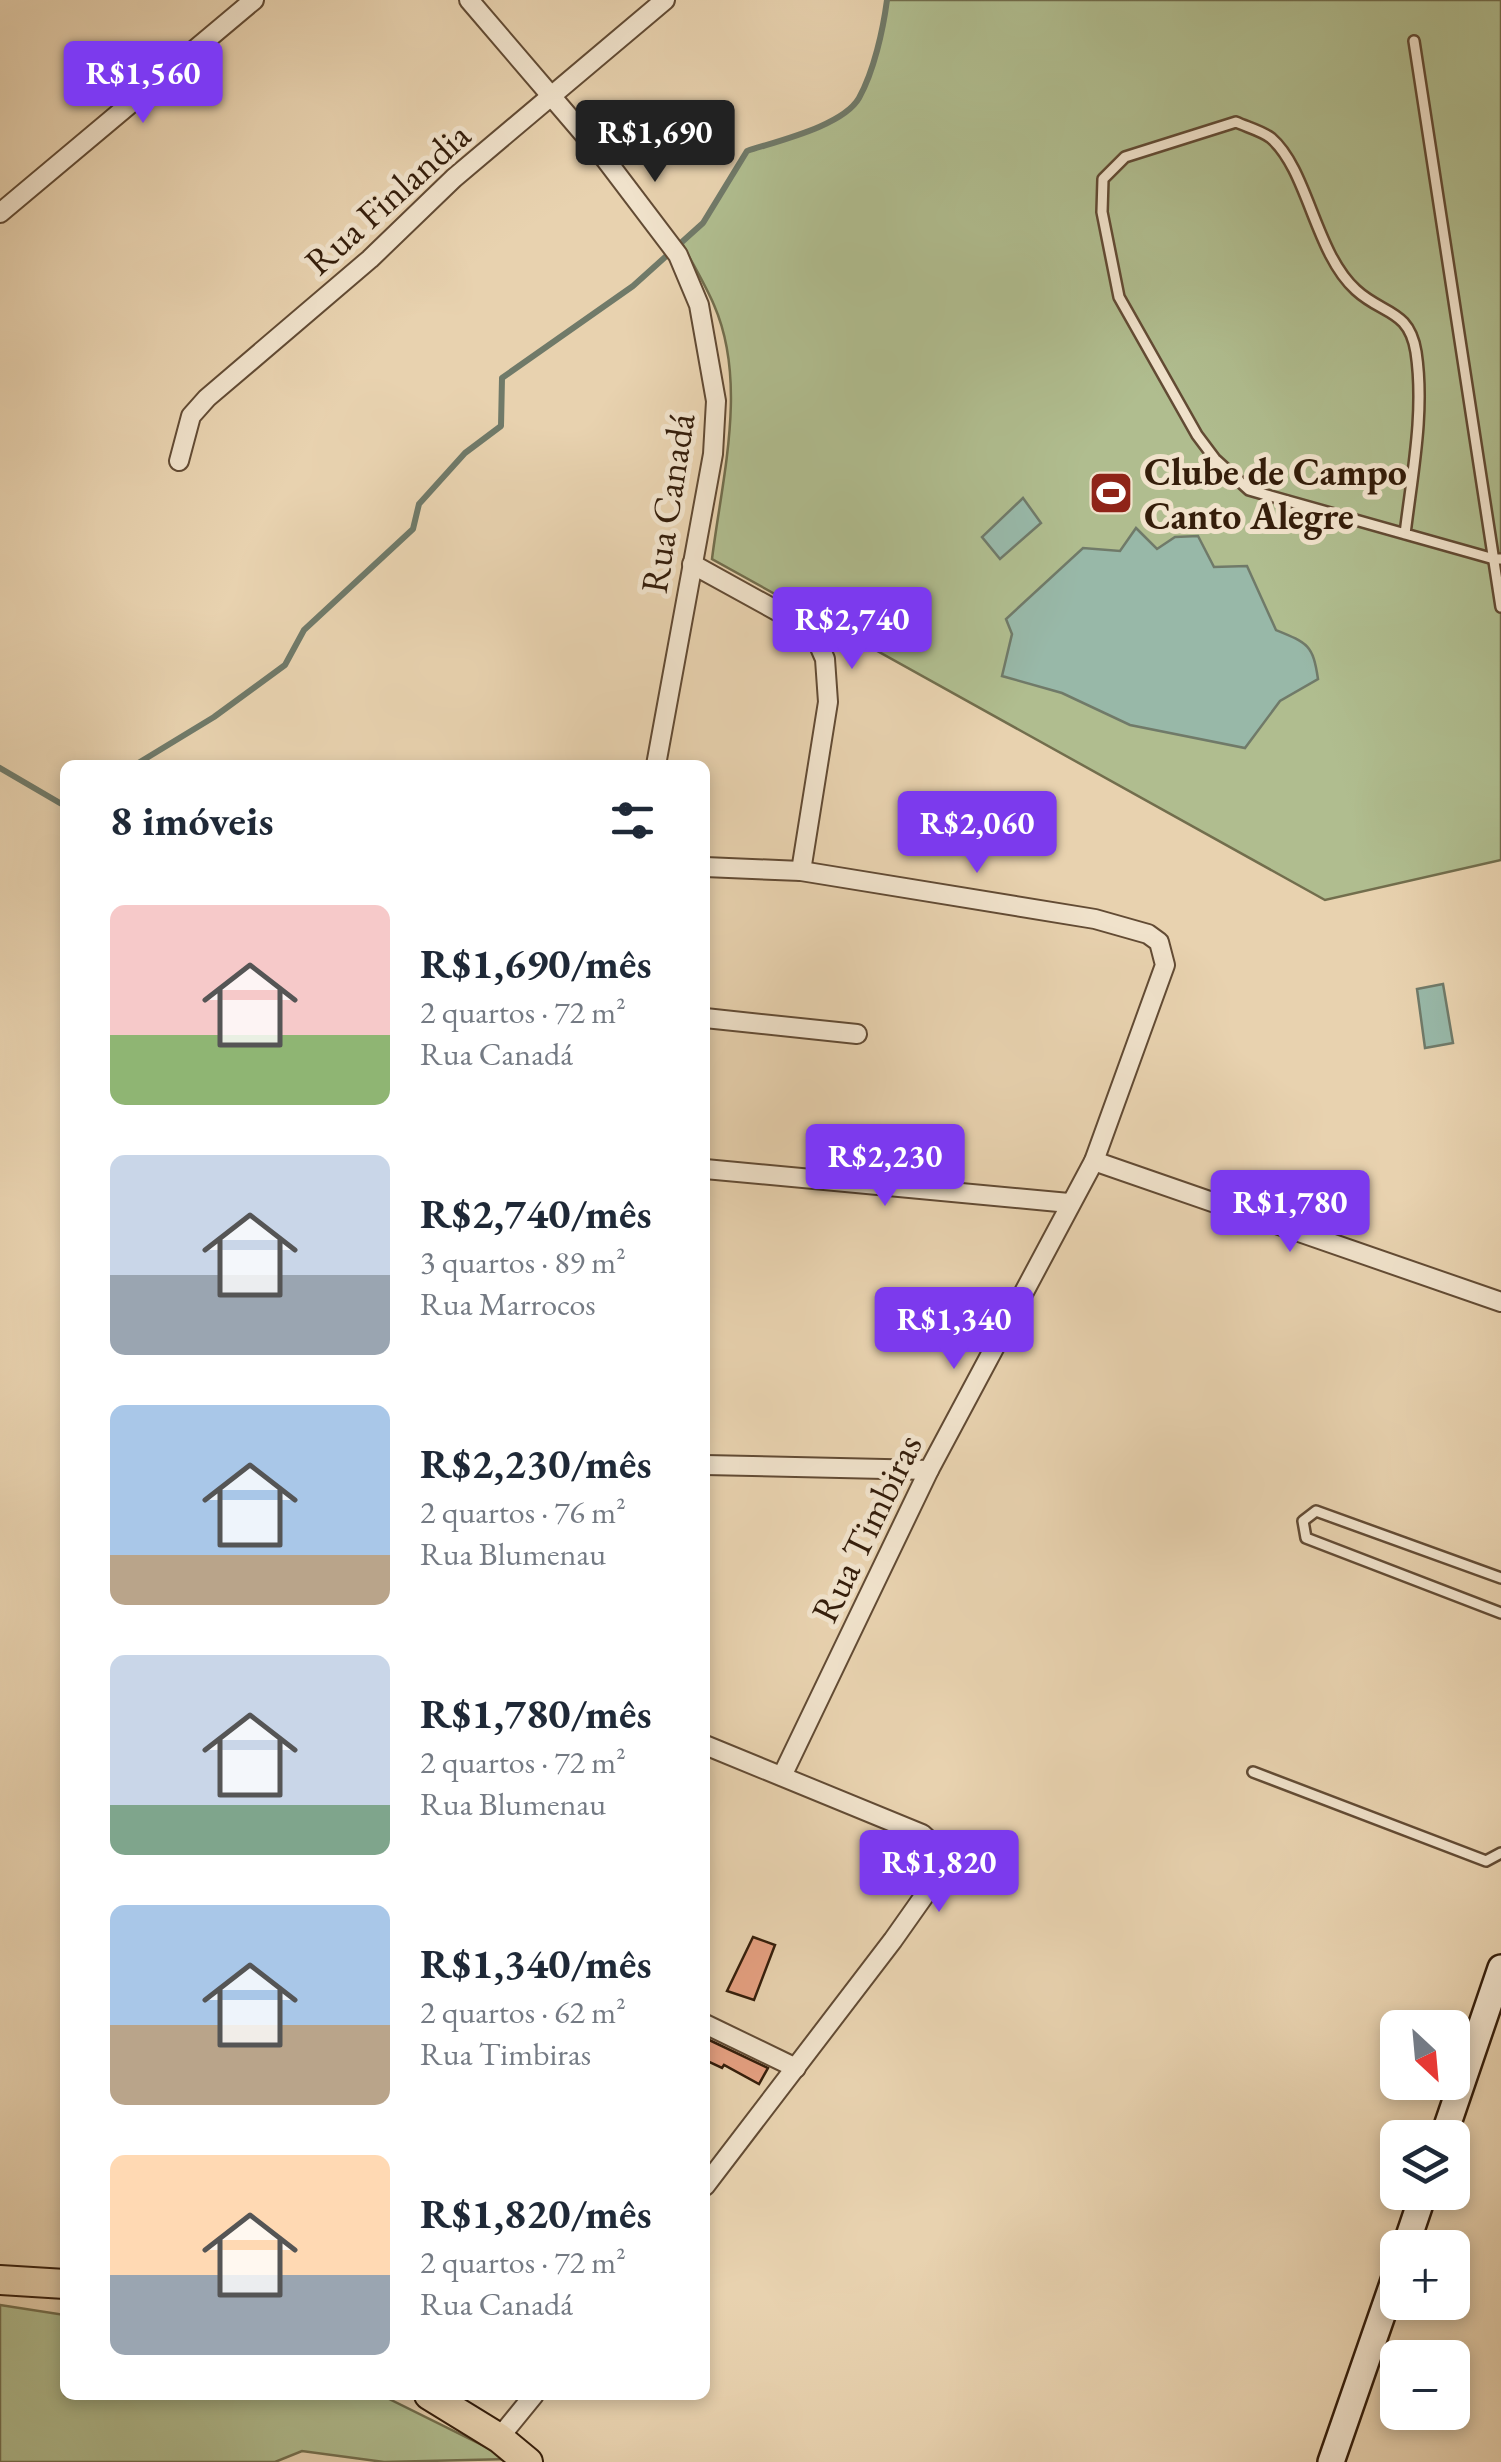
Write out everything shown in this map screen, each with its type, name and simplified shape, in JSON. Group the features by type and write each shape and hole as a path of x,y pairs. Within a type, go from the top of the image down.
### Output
{"main road":[{"path":"1449,2120 1501,1968"},
{"path":"0,2280 60,2284"},
{"path":"1331,2462 1380,2320"},
{"path":"437,2400 499,2438 528,2462"}],"street":[{"path":"0,213 254,0"},
{"name":"Rua Canadá","path":"469,0 552,94 665,238 678,256 699,305 716,401 712,454 657,760"},
{"name":"Rua Finlandia","path":"178,461 190,416 207,398 370,259 432,198 665,0"},
{"path":"692,564 799,622 818,642 825,659 828,702 801,872 710,866"},
{"name":"Rua Timbiras","path":"782,1776 929,1470 1068,1202 1094,1161 1165,965 1159,942 1123,926 801,872"},
{"path":"710,1019 857,1034"},
{"path":"1094,1161 1501,1302"},
{"path":"710,1168 1068,1202"},
{"path":"710,1465 929,1470"},
{"path":"710,1748 922,1834 934,1844 940,1862 929,1889 710,2180"},
{"path":"710,2026 796,2068"},
{"path":"499,2438 530,2400"}],"lane":[{"path":"1414,41 1497,559 1501,606"},
{"path":"1405,534 1420,402 1416,350 1406,322 1356,290 1330,257 1294,174 1271,138 1236,122 1125,156 1103,180 1102,212 1120,297 1215,459 1249,490 1405,534 1497,559"},
{"path":"1501,1578 1316,1511 1303,1522 1306,1538 1501,1613"},
{"path":"1253,1772 1486,1861 1501,1853"}],"green space":[{"name":"Clube de Campo Canto Alegre","path":"887,0 1501,0 1501,860 1325,900 712,559 730,431 729,366 714,305 682,243 703,223 747,151 808,131 851,108 873,63"},
{"path":"0,2305 60,2314 60,2400 391,2400 510,2459 384,2462 302,2451 275,2462 0,2462"}],"shaded area":[{"path":"1023,498 1041,523 1000,559 982,537"},
{"path":"1136,528 1157,549 1175,537 1198,536 1214,567 1247,566 1276,630 1302,642 1311,652 1318,679 1280,701 1245,748 1130,725 1062,693 1002,676 1012,634 1006,619 1083,548 1120,551"},
{"path":"1443,984 1453,1043 1425,1048 1417,989"}],"building":[{"path":"753,1937 775,1945 754,2000 727,1991"},
{"path":"710,2040 768,2068 759,2084 724,2065 722,2068 710,2062"}],"waterway":[{"path":"143,760 214,717 285,665 304,630 413,529 419,504 465,453 501,426 502,378 633,286 703,223 747,151 808,131 851,108 873,63 887,0"},
{"path":"0,768 60,803"}],"place":[{"name":"Clube de Campo Canto Alegre","path":"1111,493"}]}
